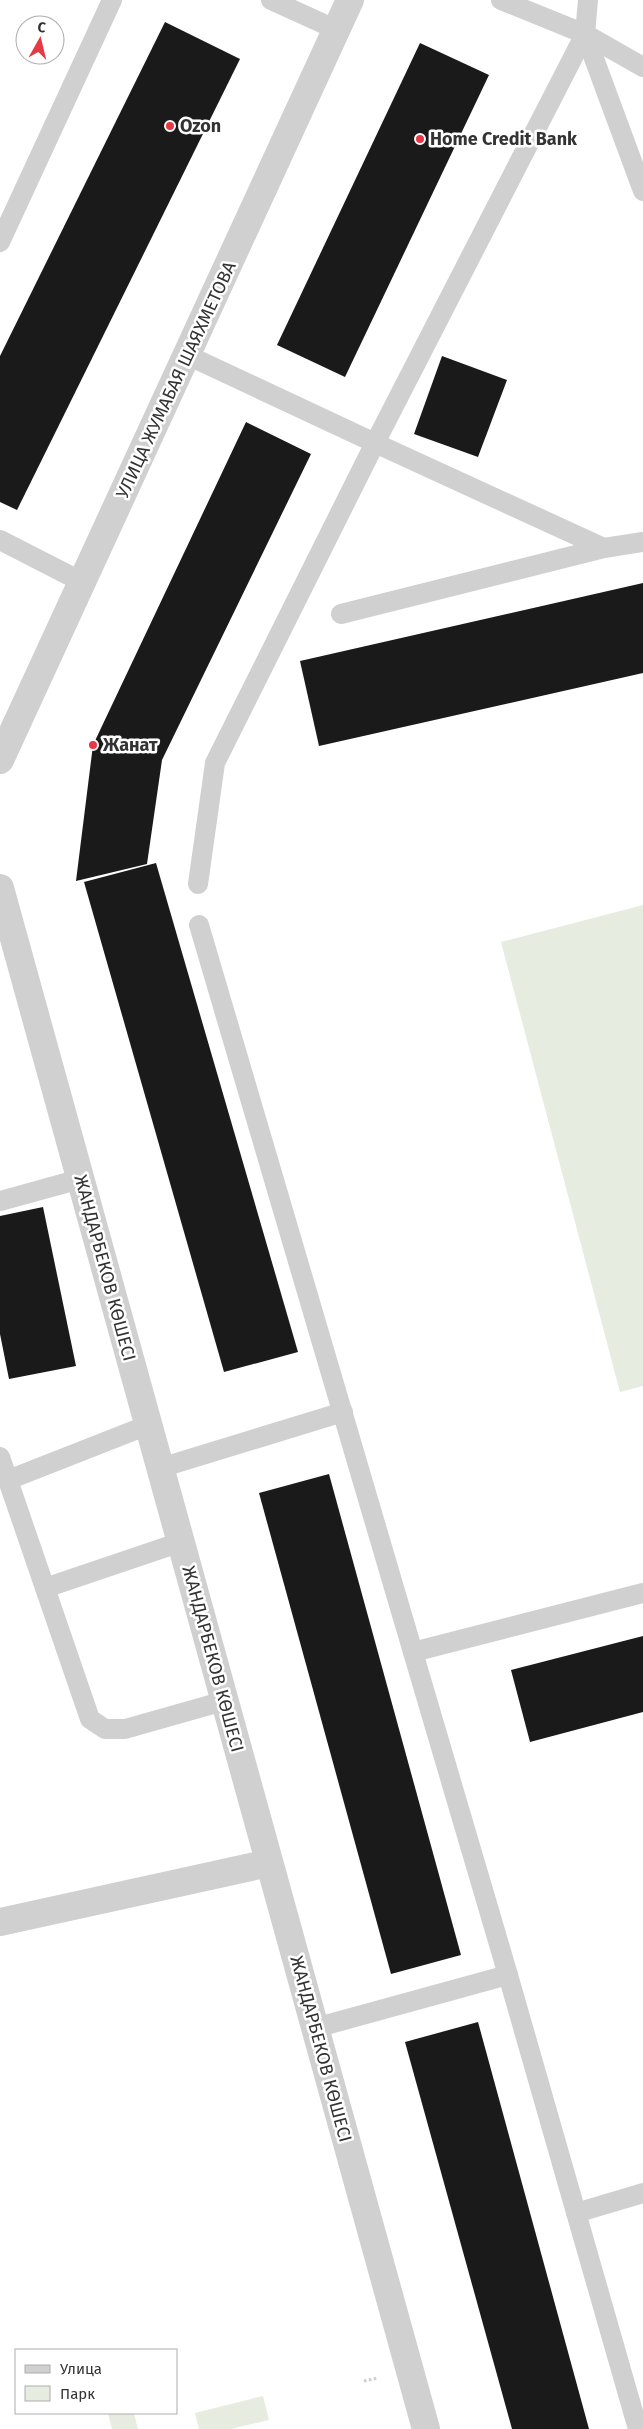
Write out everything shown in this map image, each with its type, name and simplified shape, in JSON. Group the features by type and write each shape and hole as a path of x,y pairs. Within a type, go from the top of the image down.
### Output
{"street":[{"name":"УЛИЦА ЖУМАБАЯ ШАЯХМЕТОВА","path":"0,760 350,0"},
{"name":"ЖАНДАРБЕКОВ КӨШЕСІ","path":"0,888 426,2429"},
{"path":"0,1922 269,1863"}],"lane":[{"path":"0,242 112,0"},
{"path":"271,0 337,30"},
{"path":"501,0 585,34 643,67"},
{"path":"198,884 215,763 375,442 585,34 589,0"},
{"path":"585,34 643,191"},
{"path":"187,355 604,548"},
{"path":"0,540 82,582"},
{"path":"341,614 604,548 643,542"},
{"path":"199,925 508,1975 638,2429"},
{"path":"0,1201 80,1179"},
{"path":"160,1468 342,1412"},
{"path":"8,1480 148,1425"},
{"path":"0,1457 90,1719 105,1729 125,1729 224,1701"},
{"path":"45,1588 180,1542"},
{"path":"413,1652 643,1593"},
{"path":"315,2028 508,1975"},
{"path":"576,2213 643,2194"}],"green space":[{"path":"643,905 643,1386 620,1392 501,942"},
{"path":"263,2396 269,2420 231,2429 199,2429 195,2413"},
{"path":"108,2414 134,2414 138,2429 112,2429"}],"building":[{"path":"165,22 240,59 17,510 0,502 0,356"},
{"path":"420,43 489,75 345,377 277,345"},
{"path":"442,356 507,380 478,457 414,434"},
{"path":"246,422 311,454 162,760 147,864 76,881 93,745"},
{"path":"643,583 643,673 319,746 300,661"},
{"path":"156,863 298,1352 224,1372 84,882"},
{"path":"43,1207 76,1366 9,1379 0,1334 0,1216"},
{"path":"329,1474 461,1955 391,1974 259,1493"},
{"path":"643,1636 643,1712 530,1742 511,1670"},
{"path":"478,2022 589,2429 512,2429 405,2042"}],"place":[{"name":"Ozon","path":"170,126"},
{"name":"Home Credit Bank","path":"420,139"},
{"name":"Жанат","path":"93,745"}]}
